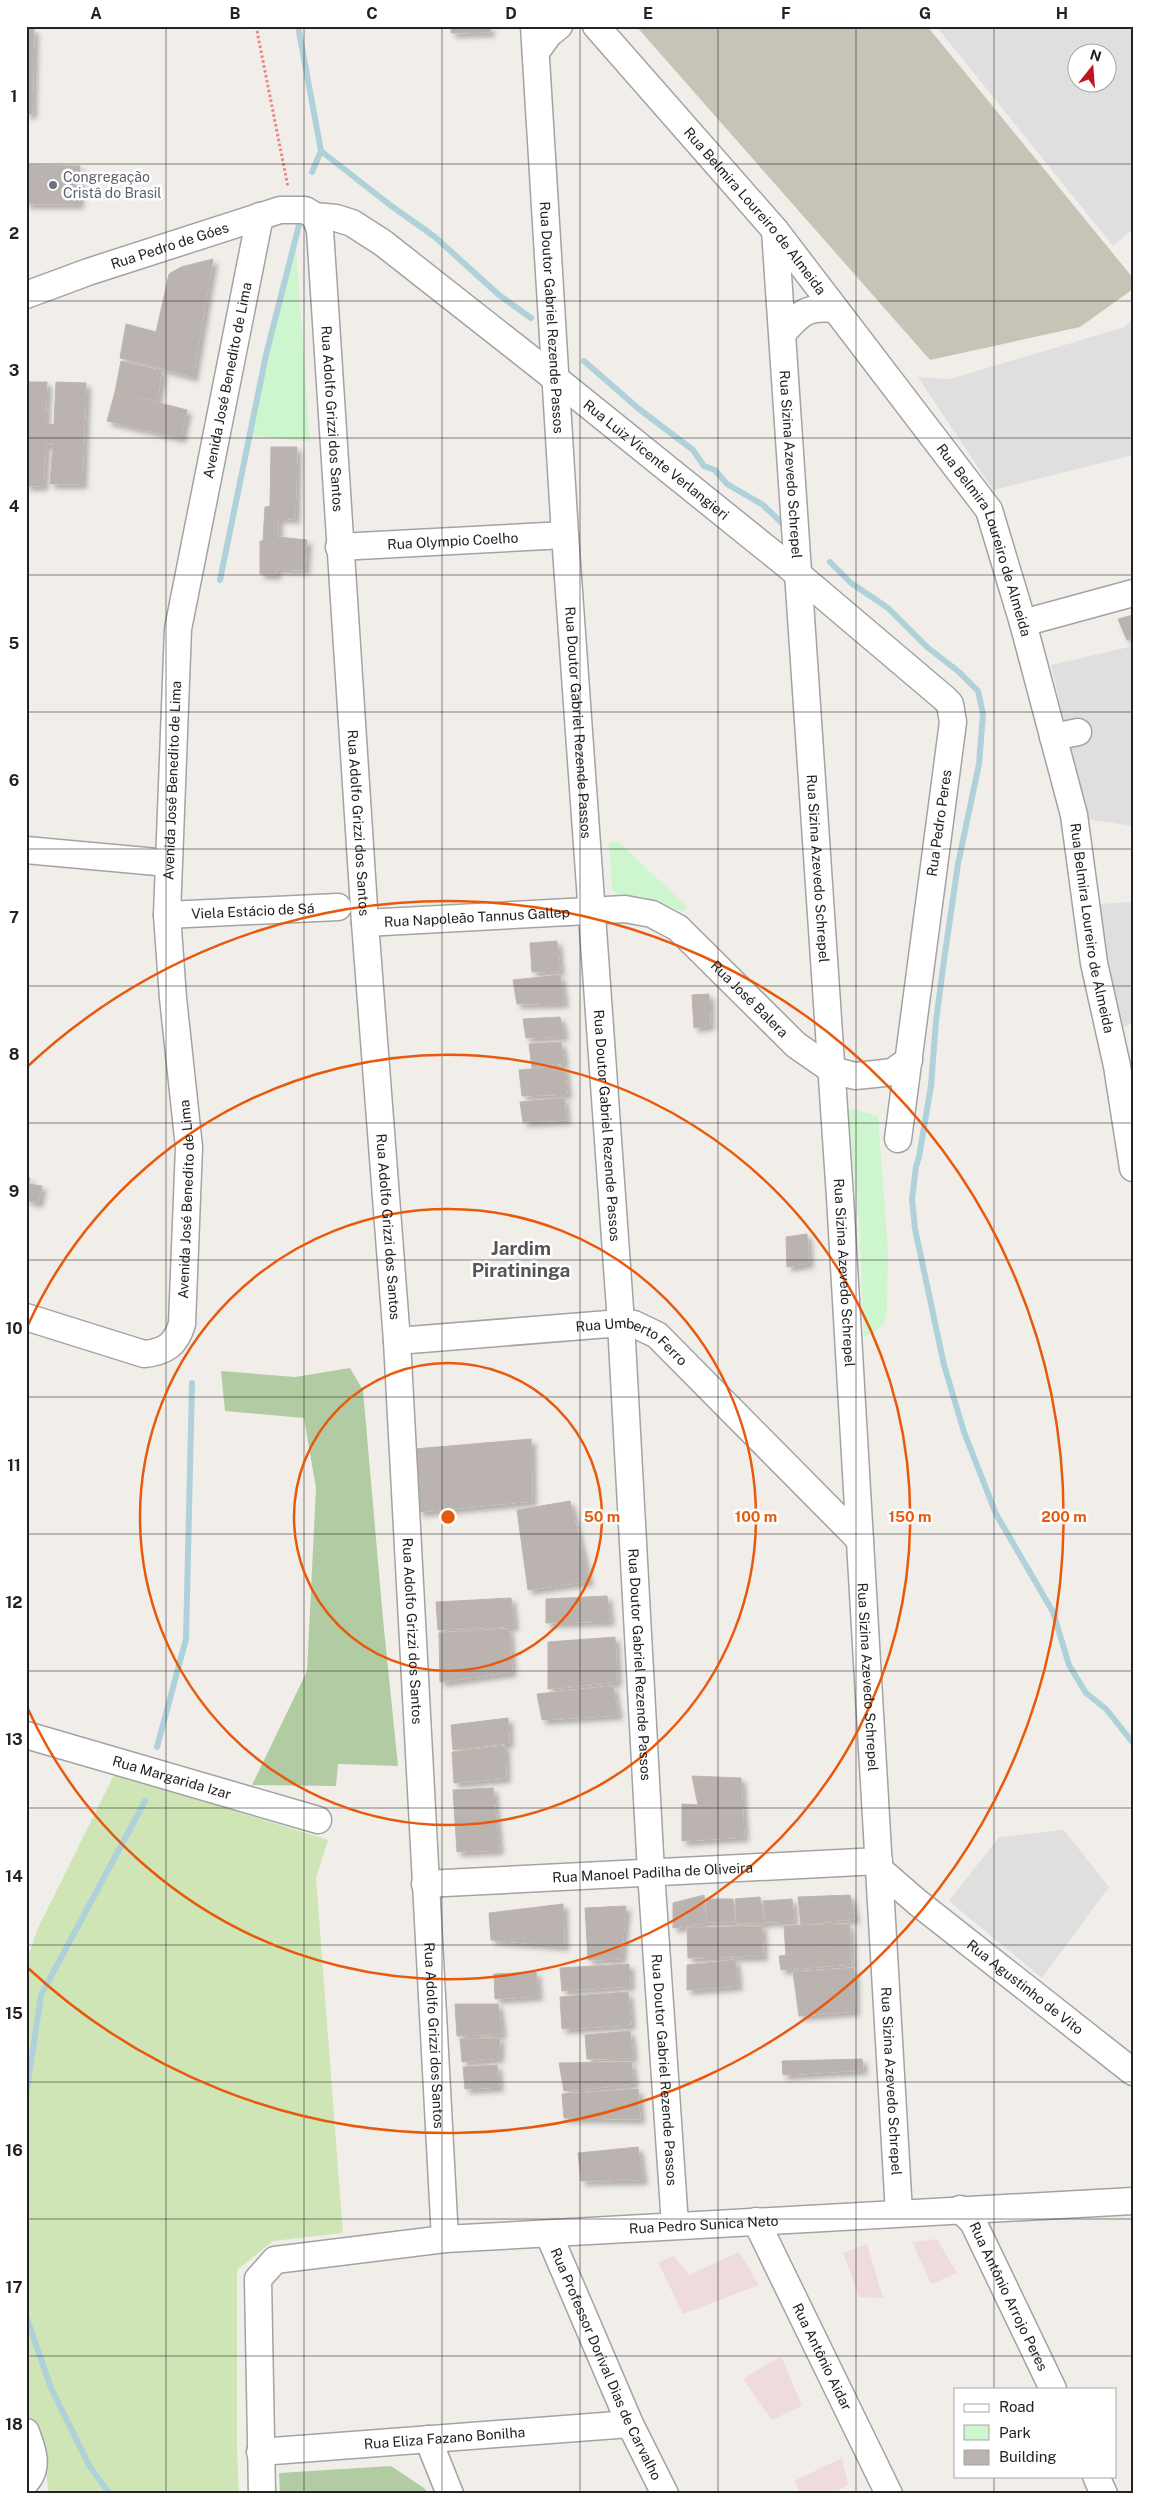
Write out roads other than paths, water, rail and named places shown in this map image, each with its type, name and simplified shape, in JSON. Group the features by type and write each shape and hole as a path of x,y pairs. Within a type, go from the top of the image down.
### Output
{"street":[{"name":"Rua Doutor Gabriel Rezende Passos","path":"534,26 565,535 620,1323 651,1872 675,2225"},
{"path":"536,52 549,34 559,26"},
{"name":"Rua Belmira Loureiro de Almeida","path":"596,26 775,230 988,510 1023,623 1066,735 1074,815 1125,1066 1133,1168"},
{"name":"Rua Pedro de Góes","path":"26,295 88,272 280,210 303,213"},
{"name":"Rua Luiz Vicente Verlangieri","path":"303,213 336,218 352,223 383,243 556,379 798,575"},
{"name":"Rua Adolfo Grizzi dos Santos","path":"303,213 320,230 365,923 397,1341 445,2239"},
{"name":"Avenida José Benedito de Lima","path":"26,1317 144,1354 158,1353 169,1347 178,1337 182,1324 189,1147 173,998 167,915 178,629 260,216"},
{"name":"Rua Sizina Azevedo Schrepel","path":"775,230 832,1070 899,2213"},
{"path":"783,333 797,317 806,311 819,307 835,309"},
{"name":"Rua Olympio Coelho","path":"340,547 565,535"},
{"name":"Rua Pedro Peres","path":"798,575 944,698 950,704 953,714 898,1139"},
{"path":"1023,623 1133,593"},
{"path":"29,848 168,863"},
{"name":"Viela Estácio de Sá","path":"167,915 338,907"},
{"name":"Rua José Balera","path":"591,911 638,910 664,919 678,928 796,1045 832,1070 855,1076 892,1072 909,1060"},
{"name":"Rua Napoleão Tannus Gallep","path":"365,923 591,911"},
{"name":"Rua Umberto Ferro","path":"397,1341 620,1323 634,1324 657,1335 860,1540"},
{"path":"810,1490 819,1494 836,1496 845,1493 853,1484 856,1469"},
{"name":"Rua Margarida Izar","path":"26,1735 318,1820"},
{"name":"Rua Manoel Padilha de Oliveira","path":"425,1884 651,1872 879,1865"},
{"name":"Rua Agustinho de Vito","path":"879,1865 917,1902 1133,2072"},
{"path":"883,1917 889,1906 898,1901 917,1902"},
{"name":"Rua Pedro Sunica Neto","path":"260,2452 258,2279 275,2260 445,2239 550,2235 675,2225 1133,2201"},
{"name":"Rua Antônio Arrojo Peres","path":"960,2210 973,2222 1053,2388"},
{"name":"Rua Antônio Aidar","path":"756,2221 889,2494"},
{"name":"Rua Professor Dorival Dias de Carvalho","path":"550,2235 630,2424 665,2494"},
{"name":"Rua Eliza Fazano Bonilha","path":"260,2452 630,2424"},
{"path":"26,2432 34,2457 30,2476"},
{"path":"428,2439 450,2494"},
{"path":"260,2452 262,2494"},
{"path":"1097,2478 1104,2494"}],"waterway":[{"path":"298,26 321,151 390,205 435,237 499,295 531,318"},
{"path":"312,172 321,151"},
{"path":"220,580 266,355 299,225"},
{"path":"584,361 639,409 693,450 704,466 715,470 727,484 763,505 783,524"},
{"path":"830,562 851,583 888,608 927,647 959,672 978,691 983,714 979,764 958,864 944,960 936,1021 931,1086 912,1199 915,1229 944,1365 964,1432 996,1514 1053,1612 1069,1665 1086,1693 1106,1709 1133,1743"},
{"path":"157,1747 186,1639 192,1383"},
{"path":"26,2096 41,1995 145,1801"},
{"path":"26,2316 51,2388 90,2467 110,2494"}],"place":[{"name":"Congregação Cristâ do Brasil","path":"53,185"}],"district":[{"name":"Jardim Piratininga","path":"521,1259"}]}
